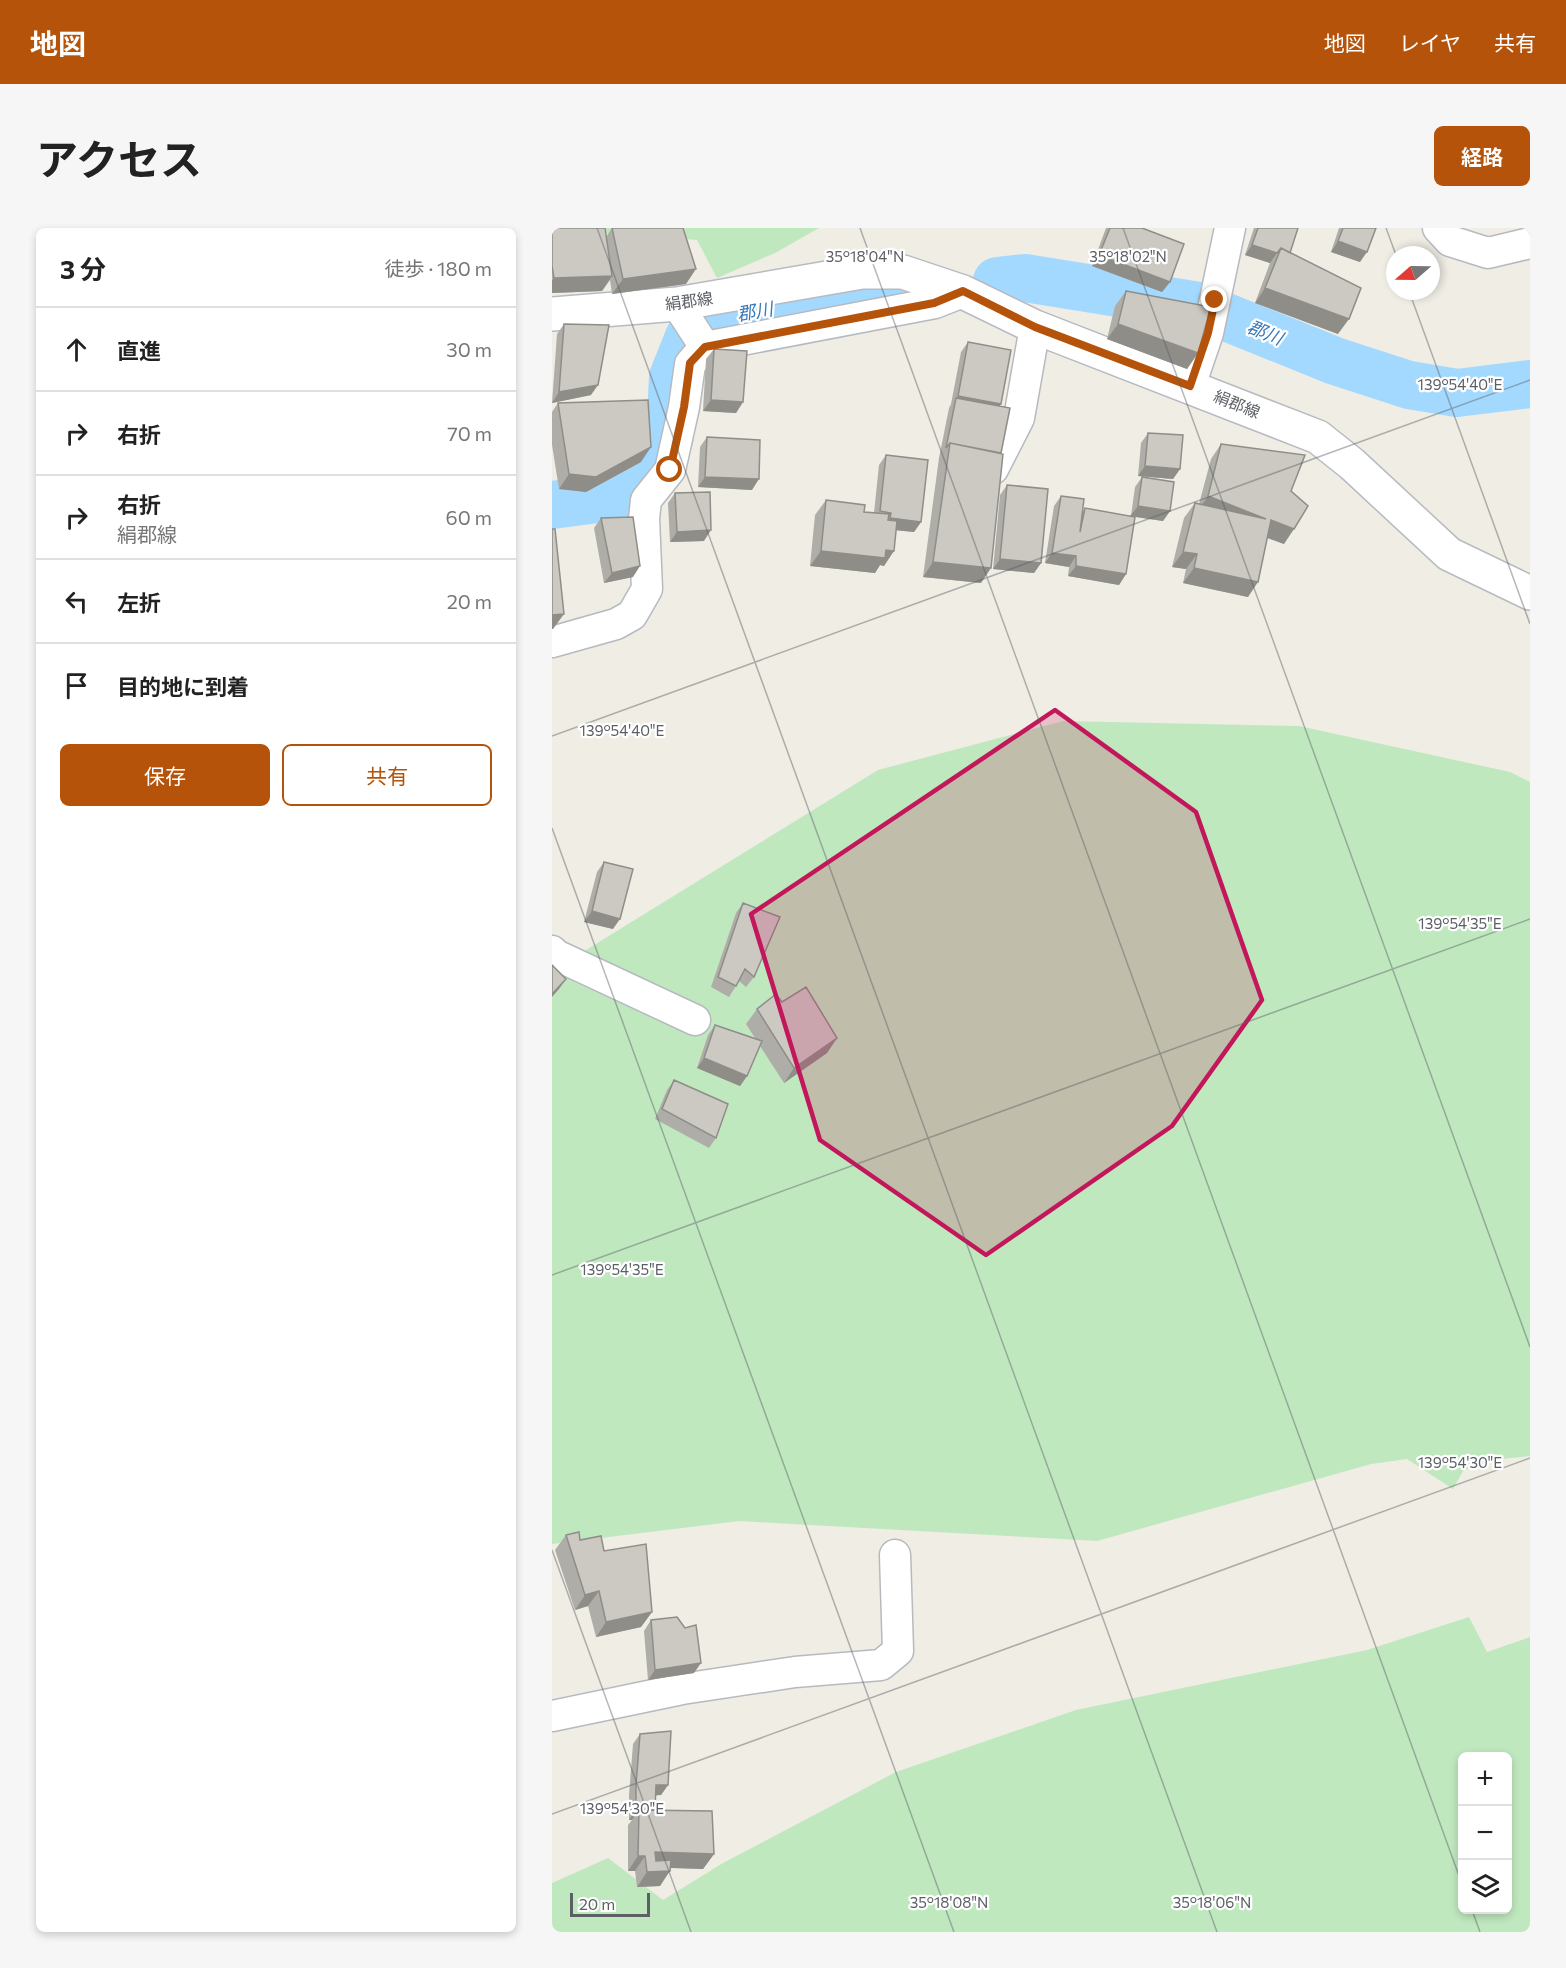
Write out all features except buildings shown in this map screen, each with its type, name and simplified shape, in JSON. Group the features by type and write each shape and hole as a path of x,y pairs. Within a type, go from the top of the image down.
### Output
{"main road":[{"name":"絹郡線","path":"552,314 694,330 862,272 903,272 963,291 1035,327 1318,436 1352,464 1449,554 1530,593"}],"street":[{"path":"1190,386 1208,333 1230,228"},
{"path":"1438,228 1450,241 1488,253 1530,243"},
{"path":"552,642 616,624 632,615 647,589 644,519 646,500 670,470 684,407 694,330 934,303 963,291"},
{"path":"993,469 1019,418 1035,327"},
{"path":"552,951 556,955 695,1020"},
{"path":"552,1716 693,1687 795,1672 881,1665 898,1651 896,1555"}],"highlighted area":[{"path":"1055,710 1196,812 1262,1000 1172,1126 986,1255 820,1140 751,914"}],"green space":[{"path":"596,228 819,228 775,253 717,278 697,240 601,233"},
{"path":"1063,721 1299,726 1510,772 1530,782 1530,1456 1491,1460 1463,1471 1453,1489 1407,1459 1371,1464 1097,1541 739,1521 552,1544 552,971 878,770"},
{"path":"1469,1617 1487,1652 1530,1637 1530,1932 552,1932 552,1883 608,1858 663,1900 723,1863 896,1772 1076,1710 1367,1650"}],"waterway":[{"name":"郡川","path":"997,281 1025,278 1199,306 1335,361 1409,385 1457,393 1530,384"},
{"name":"郡川","path":"552,505 613,497 644,481 670,436 673,377 689,337 730,316 896,289"}],"route":[{"path":"670,470 684,407 690,363 705,347 934,303 963,291 1035,327 1190,386 1208,333 1215,300"}]}
